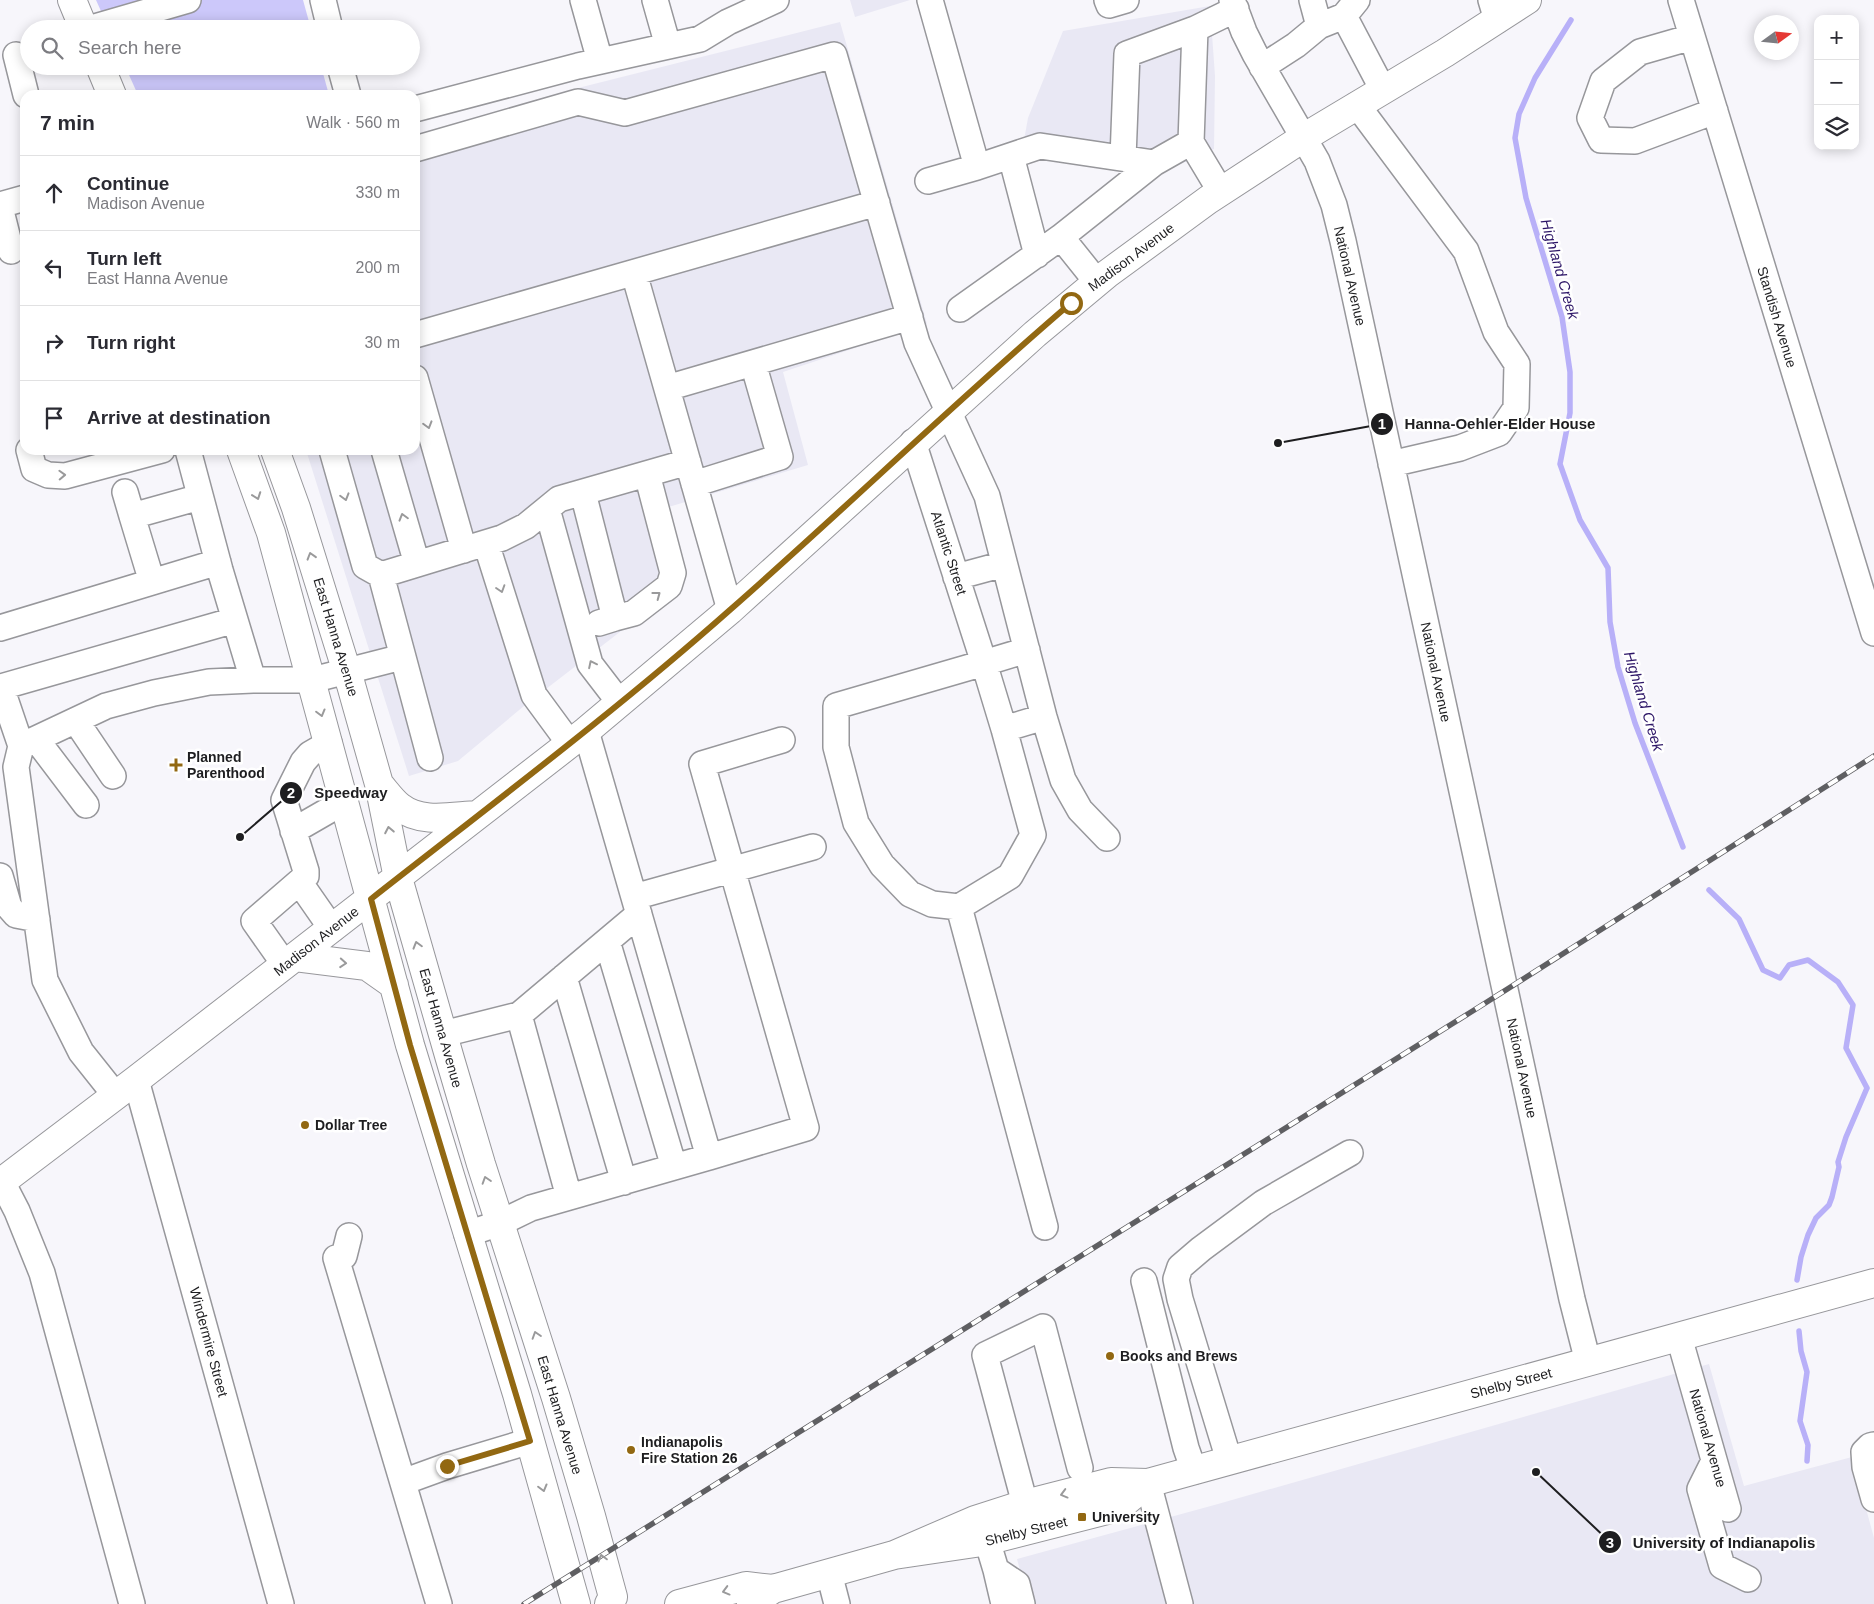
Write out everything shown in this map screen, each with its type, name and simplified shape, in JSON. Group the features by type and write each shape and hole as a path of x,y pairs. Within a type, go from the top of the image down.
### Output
{"main road":[{"path":"72,0 80,20"},
{"name":"Madison Avenue","path":"1,1183 371,899 620,703 730,610 913,442 1034,334 1097,282 1160,234 1221,192 1303,138 1383,90 1494,10 1527,0"},
{"path":"104,75 110,90"},
{"path":"242,455 271,534 410,1045 530,1441 576,1604"},
{"name":"East Hanna Avenue","path":"276,455 296,508 347,671 379,784 398,878 500,1223 556,1398 591,1516 613,1597 609,1604"},
{"path":"379,784 402,808 418,815 428,818 477,814"},
{"path":"290,961 367,966 394,985"},
{"name":"Shelby Street","path":"894,1555 975,1520 1025,1504 1111,1482 1148,1483 1874,1283"},
{"name":"Shelby Street","path":"751,1604 773,1589 894,1555 987,1540 1119,1507 1148,1483"},
{"name":"Shelby Street","path":"679,1604 746,1586 773,1589"}],"street":[{"path":"119,20 188,0"},
{"path":"322,0 328,20"},
{"path":"584,0 600,61"},
{"path":"655,0 668,46"},
{"path":"420,108 600,61 700,39 728,22 776,0"},
{"path":"930,0 978,167"},
{"path":"1107,0 1109,5 1126,0"},
{"path":"1312,0 1319,26"},
{"name":"Standish Avenue","path":"1681,0 1874,633"},
{"path":"1123,158 1127,54 1195,29 1234,4"},
{"name":"National Avenue","path":"1234,4 1244,32 1262,67 1317,161 1334,205 1572,1299 1588,1362"},
{"path":"1262,67 1296,45 1319,26 1350,8 1383,90"},
{"path":"1195,29 1191,142 1221,192"},
{"path":"1692,37 1640,52 1603,81 1590,118 1601,140 1636,141 1715,111"},
{"path":"420,148 578,102 625,113 834,55 917,343 987,496 1044,717 1063,780 1080,810 1107,838"},
{"path":"15,57 20,74"},
{"path":"20,75 25,90"},
{"path":"342,75 347,90"},
{"path":"1358,105 1466,251 1496,332 1517,364 1516,408 1499,433 1460,448 1391,464"},
{"path":"960,309 1061,238 1154,162 1191,142"},
{"path":"928,182 1040,146 1154,162"},
{"path":"1011,156 1037,255"},
{"path":"11,252 0,206 20,200"},
{"path":"420,334 877,203"},
{"path":"1061,238 1097,282"},
{"path":"634,273 730,610"},
{"path":"667,388 910,317"},
{"path":"380,575 502,538 526,526 559,499 647,474 691,473 780,457 753,363"},
{"path":"420,392 475,546 534,695 578,737 637,906 709,1157"},
{"name":"Atlantic Street","path":"913,442 1004,729 1033,835 1010,876 960,907"},
{"path":"31,455 34,469 48,475 65,476 143,455"},
{"path":"189,455 218,562 253,680"},
{"path":"333,455 365,566 380,575 430,758"},
{"path":"385,455 417,564"},
{"path":"580,628 634,612 669,586 673,573 647,474"},
{"path":"125,492 152,582"},
{"path":"583,492 616,618"},
{"path":"132,516 200,497"},
{"path":"547,509 590,664 620,703"},
{"path":"0,628 218,562"},
{"path":"956,577 1004,564"},
{"path":"126,1088 81,1052 45,980 16,767 18,741 1,685 235,620"},
{"path":"1027,650 836,706 836,747 856,823 882,866 910,894 932,904 960,907 1045,1227"},
{"path":"18,741 76,721 106,706 154,693 209,682 312,680 402,657"},
{"path":"1004,729 1044,717"},
{"path":"76,721 113,776"},
{"path":"467,1234 500,1223 531,1208 806,1128 702,764 782,740"},
{"path":"18,741 86,805"},
{"path":"290,961 254,921 306,876 284,800 303,762 310,754 329,743"},
{"path":"293,831 344,801"},
{"path":"443,1034 519,1015 607,941 637,906 732,870 812,847"},
{"path":"0,876 9,907 16,915 37,919"},
{"path":"300,883 332,928"},
{"path":"607,941 674,1167"},
{"path":"564,977 624,1182"},
{"path":"519,1015 569,1198"},
{"name":"Windermire Street","path":"126,1088 281,1604"},
{"path":"1229,1460 1180,1300 1176,1279 1180,1267 1200,1249 1262,1203 1350,1153"},
{"path":"1,1183 17,1211 42,1273 132,1604"},
{"path":"343,1239 336,1258 439,1604"},
{"path":"1144,1281 1186,1448 1194,1470"},
{"path":"1025,1504 985,1355 1043,1327 1080,1468"},
{"name":"National Avenue","path":"1679,1337 1728,1509"},
{"path":"403,1482 447,1466 530,1441"},
{"path":"1874,1445 1864,1452 1864,1460 1874,1499"},
{"path":"1714,1461 1700,1489 1722,1566 1748,1579"},
{"path":"1148,1483 1180,1604"},
{"path":"987,1540 1004,1604"},
{"path":"995,1604 992,1591 996,1570"},
{"path":"996,1570 1009,1586 1014,1604"},
{"path":"996,1570 1017,1584 1022,1604"},
{"path":"829,1573 837,1604"}],"shaded area":[{"path":"96,0 303,0 309,20 105,20"},
{"path":"850,0 910,0 855,17"},
{"path":"1210,6 1215,76 1214,149 1161,173 1024,140 1028,118 1063,31"},
{"path":"840,22 927,324 783,372 808,465 662,509 682,584 524,706 458,761 409,776 308,455 420,455 420,136 582,87"},
{"path":"129,75 323,75 328,90 136,90"},
{"path":"1709,1364 1744,1486 1852,1457 1874,1538 1874,1604 1029,1604 1017,1559 1218,1504"}],"waterway":[{"name":"Highland Creek","path":"1571,20 1535,78 1519,114 1515,138 1526,198 1562,317 1570,372 1570,413 1560,464 1580,520 1608,568 1610,622 1618,667 1635,723 1683,847"},
{"name":"Highland Creek","path":"1709,890 1739,919 1763,970 1780,978 1789,965 1808,960 1838,982 1853,1005 1846,1048 1867,1088"},
{"path":"1797,1280 1801,1257 1808,1235 1816,1218 1829,1205 1839,1167 1838,1162 1846,1137 1867,1088"},
{"path":"1799,1331 1801,1351 1807,1372 1800,1421 1808,1445 1807,1461"}],"railway":[{"path":"524,1604 1479,1007 1874,756"}],"place":[{"name":"Hanna-Oehler-Elder House","path":"1278,443"},
{"name":"Planned Parenthood","path":"176,765"},
{"name":"Speedway","path":"240,837"},
{"name":"Dollar Tree","path":"305,1125"},
{"name":"Books and Brews","path":"1110,1356"},
{"name":"Indianapolis Fire Station 26","path":"631,1450"},
{"name":"University of Indianapolis","path":"1536,1472"},
{"name":"University","path":"1082,1517"}],"route":[{"path":"447,1466 530,1441 410,1045 371,899 477,814 586,731 730,610 913,442 1071,303"}]}
